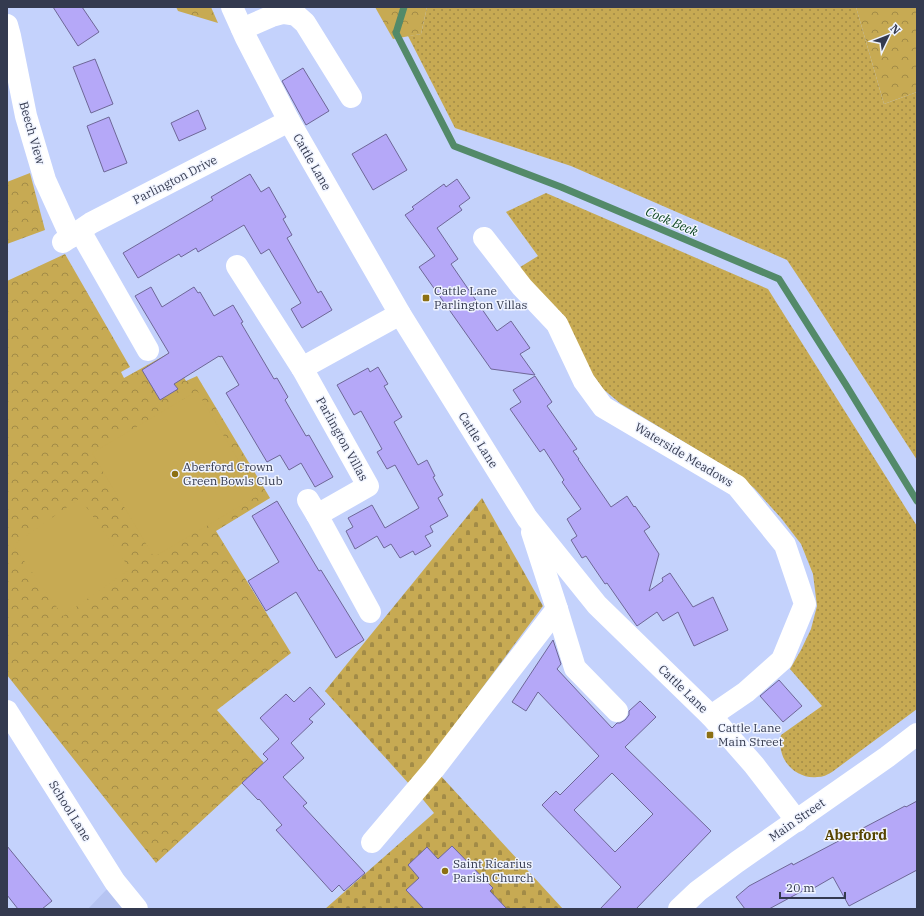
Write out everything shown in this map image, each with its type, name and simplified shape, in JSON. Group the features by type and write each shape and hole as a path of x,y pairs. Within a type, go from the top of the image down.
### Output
{"street":[{"name":"Cattle Lane","path":"232,7 289,121 400,314 527,518 597,605 711,716 754,765 797,821"},
{"path":"242,29 272,16 283,13 296,15 305,23 351,97"},
{"name":"Beech View","path":"7,25 26,116 45,180 71,236 148,350"},
{"name":"Parlington Drive","path":"71,236 91,223 289,121"},
{"name":"Waterside Meadows","path":"484,238 522,287 558,324 584,381 604,407 737,486 785,545 805,604 782,660 746,692 711,716"},
{"name":"Parlington Villas","path":"237,266 302,368 368,486 312,508 370,612"},
{"path":"302,368 400,314"},
{"path":"527,518 575,668 617,711"},
{"path":"372,842 434,769 557,609"},
{"name":"School Lane","path":"7,711 115,882 137,909"},
{"name":"Main Street","path":"679,909 698,891 887,757 917,734"}],"shaded area":[{"path":"108,888 124,909 88,909"}],"green space":[{"path":"176,7 211,7 218,23 178,11"},
{"path":"375,7 427,7 421,34 393,39"},
{"path":"427,7 856,7 884,104 917,92 917,460 787,260 571,166 455,128 408,36 421,34"},
{"path":"856,7 917,7 917,92 884,104"},
{"path":"30,173 45,230 7,244 7,182"},
{"path":"546,193 768,289 917,526 917,709 827,775 821,777 811,777 794,771 786,762 780,746 781,735 822,706 790,669 811,629 817,606 813,574 801,544 781,518 754,488 734,472 621,404 603,389 517,269 538,256 506,212"},
{"path":"65,254 130,367 121,372 124,378 169,353 186,381 197,376 270,498 216,531 291,653 217,710 264,763 156,863 7,675 7,281"},
{"name":"Aberford Crown Green Bowls Club","path":"197,391 259,495 154,557 92,453"},
{"path":"80,498 130,569 63,616 13,545"},
{"path":"482,498 543,606 410,785 325,691"},
{"path":"440,775 563,909 325,909 434,813 420,796"}],"building":[{"path":"53,7 82,7 99,32 78,46"},
{"path":"95,59 113,104 91,113 73,67"},
{"path":"303,68 329,111 306,125 282,81"},
{"path":"198,110 206,129 179,141 171,123"},
{"path":"109,117 127,163 104,172 87,126"},
{"path":"386,134 407,170 373,190 352,154"},
{"path":"250,174 261,192 269,187 286,217 283,219 292,235 287,238 318,293 321,291 332,310 302,328 291,309 301,303 269,249 261,254 244,225 198,252 196,248 181,257 179,254 138,278 123,253 213,200 211,197"},
{"path":"457,179 470,198 459,206 462,210 437,228 458,259 451,264 497,331 511,321 530,348 520,354 535,375 491,369 419,267 435,256 405,215 414,209 412,207 444,184 446,187"},
{"path":"151,287 162,307 194,287 198,293 200,292 214,316 233,305 243,322 241,323 274,379 277,378 288,397 285,400 306,436 309,435 333,477 315,487 301,463 289,470 280,455 267,462 226,393 239,385 222,356 219,356 174,384 178,389 160,400 142,370 169,353 135,296"},
{"path":"378,367 388,384 384,386 402,417 394,422 418,465 427,460 435,476 433,477 443,495 438,498 448,516 430,526 433,532 425,536 431,546 415,555 413,551 400,558 391,544 384,548 377,536 355,549 346,531 353,527 348,518 372,505 385,528 419,508 395,465 387,469 377,452 382,449 361,411 354,415 337,385 368,368 370,372"},
{"path":"535,376 552,402 547,406 577,449 573,451 611,507 627,496 650,527 644,531 659,554 649,591 663,581 662,578 670,573 693,607 713,597 728,630 694,646 678,612 663,621 657,612 637,626 586,556 582,558 571,540 577,536 567,519 581,509 562,482 564,480 544,449 540,452 510,409 521,402 513,390"},
{"path":"277,501 319,571 321,570 364,640 336,658 296,592 266,611 248,581 279,562 252,516"},
{"path":"553,640 561,664 557,669 612,728 617,723 625,720 629,715 629,711 640,701 656,717 625,747 711,831 636,909 600,909 621,887 542,805 556,791 560,795 599,756 538,692 526,711 512,702","holes":["612,773 653,814 615,852 574,810"]},
{"path":"779,680 802,706 783,722 760,696"},
{"path":"310,687 325,704 309,719 313,722 291,743 304,758 283,777 307,803 303,806 365,873 344,891 339,885 332,892 276,830 282,825 259,799 258,800 242,783 268,759 263,754 279,739 260,718 286,694 294,702"},
{"path":"917,801 917,870 849,906 833,877 807,892 806,889 769,909 745,909 736,897 749,886 792,863 793,865"},
{"path":"7,846 52,901 42,909 18,909 7,895"},
{"name":"Saint Ricarius Parish Church","path":"452,846 493,888 490,891 507,909 424,909 406,890 419,878 408,865 427,847 438,859"}],"waterway":[{"name":"Cock Beck","path":"404,7 396,33 454,146 561,187 779,279 917,501"}],"place":[{"name":"Cattle Lane Parlington Villas","path":"426,298"},
{"name":"Aberford Crown Green Bowls Club","path":"175,474"},
{"name":"Cattle Lane Main Street","path":"710,735"},
{"name":"Saint Ricarius Parish Church","path":"445,871"}],"district":[{"name":"Aberford","path":"856,835"}]}
